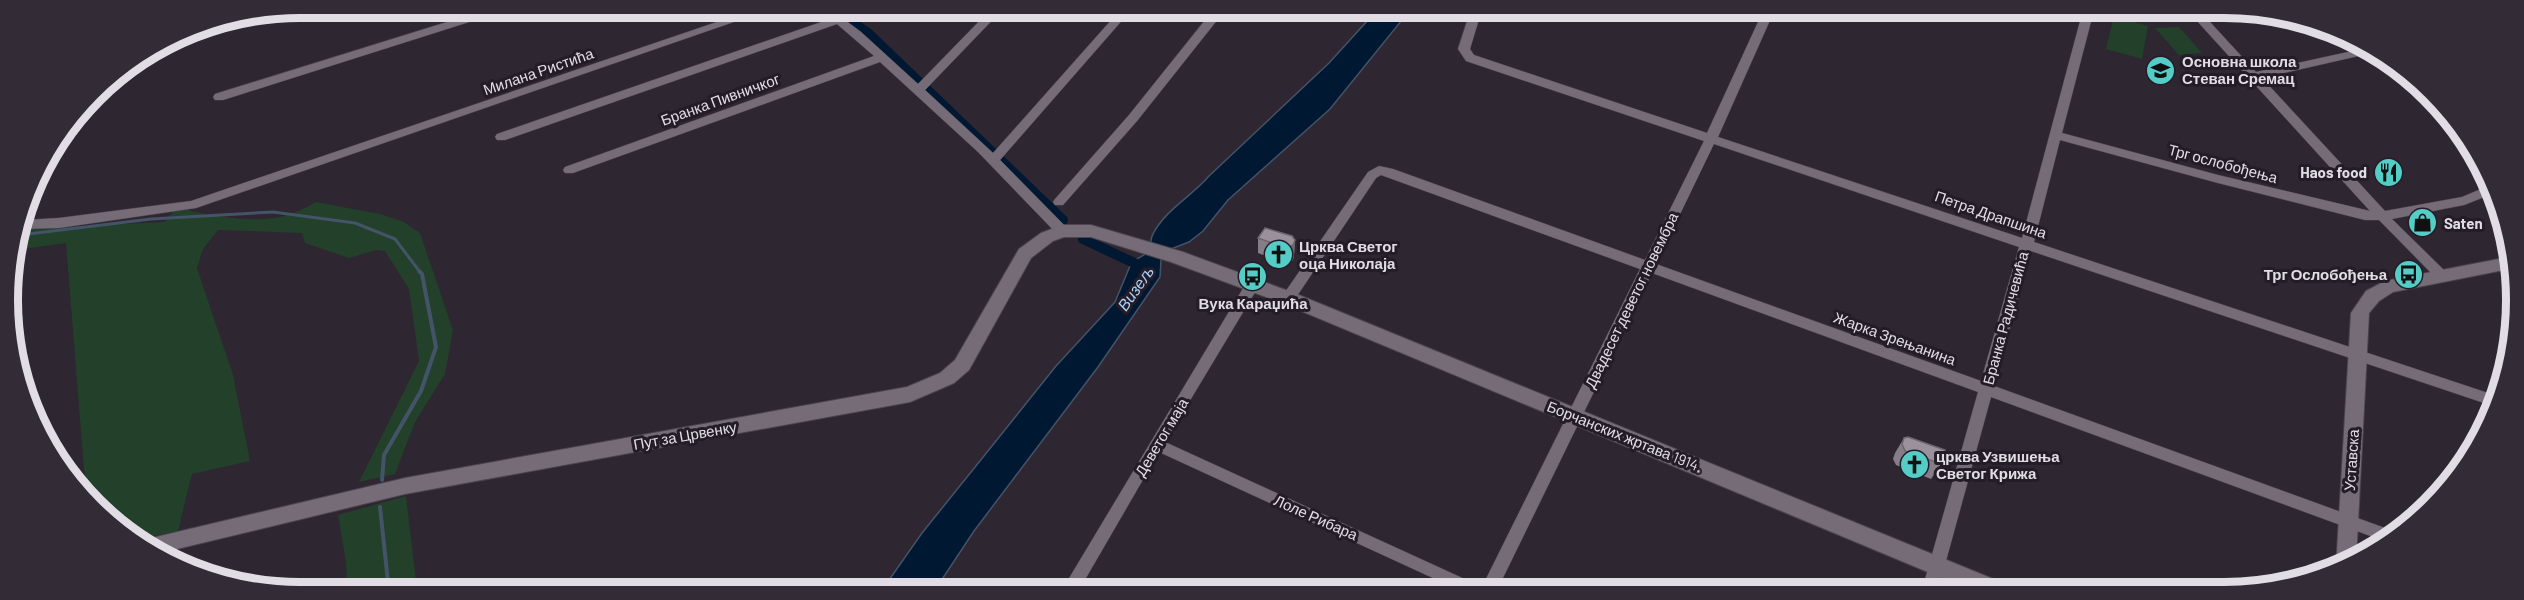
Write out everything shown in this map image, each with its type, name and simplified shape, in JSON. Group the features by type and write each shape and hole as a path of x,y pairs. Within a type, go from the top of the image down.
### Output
{"street":[{"path":"219,97 472,18"},
{"name":"Милана Ристића","path":"29,225 59,223 192,205 740,18"},
{"path":"835,18 923,87 996,156 1062,231"},
{"path":"923,87 989,18"},
{"path":"996,156 1119,18"},
{"path":"1059,202 1133,118 1214,18"},
{"name":"Петра Драпшина","path":"1474,18 1464,49 1466,55 1476,60 2488,399"},
{"name":"Двадесет деветог новембра","path":"1493,582 1711,138 1766,18"},
{"name":"Бранка Радичевића","path":"1932,582 2056,135 2086,18"},
{"path":"2200,18 2382,216 2442,276"},
{"path":"501,137 620,98 838,20"},
{"path":"2254,76 2360,53"},
{"name":"Бранка Пивничког","path":"569,170 882,57"},
{"name":"Трг ослобођења","path":"2056,135 2342,211 2382,216 2464,201 2485,192"},
{"name":"Жарка Зрењанина","path":"1288,298 1372,175 1379,170 1389,172 2382,533"},
{"name":"Пут за Црвенку","path":"159,544 405,486 910,394 947,378 962,365 1025,254 1047,237 1062,231 1091,231 1177,257"},
{"name":"Борчанских жртава 1914.","path":"1177,257 1288,298 1976,582"},
{"name":"Уставска","path":"2345,555 2361,313 2369,299 2391,286 2504,264"},
{"name":"Деветог маја","path":"1076,582 1253,284"},
{"name":"Лоле Рибара","path":"1156,444 1458,582"}],"green space":[{"path":"2114,18 2148,26 2142,59 2106,49"},
{"path":"2179,27 2202,53 2179,55 2155,28"},
{"path":"316,202 380,214 404,222 420,233 453,330 445,374 415,422 395,474 359,482 419,361 409,289 385,251 377,250 349,258 305,243 302,233 218,230 203,249 197,268 233,375 250,461 192,474 178,531 148,537 114,512 85,483 66,243 22,249 28,229 165,222 174,211 184,210 236,218 263,219 289,215"},
{"path":"406,496 416,582 347,582 346,562 338,515"}],"water":[{"name":"Визељ","path":"1369,18 1403,18 1330,109 1228,200 1203,231 1189,242 1168,250 1161,260 1160,277 1098,367 974,531 940,582 888,582 922,533 1056,366 1115,302 1130,266 1135,260 1149,252 1152,236 1158,225 1329,63"}],"building":[{"path":"1265,228 1292,236 1295,240 1293,245 1286,249 1276,247 1277,245 1258,238"},
{"path":"1908,437 1945,450 1941,464 1905,451 1902,444 1904,438"}],"waterway":[{"path":"846,18 868,33 1063,220"},
{"path":"26,234 151,219 273,212 355,223 395,239 420,272"},
{"name":"Визељ","path":"1083,239 1147,269"},
{"path":"382,480 384,455 421,391 436,347 420,272"},
{"path":"380,507 388,582"}],"place":[{"name":"Основна школа Стеван Сремац","path":"2161,70"},
{"name":"Haos food","path":"2388,172"},
{"name":"Saten","path":"2423,223"},
{"name":"Црква Светог оца Николаја","path":"1278,255"},
{"name":"Трг Ослобођења","path":"2408,274"},
{"name":"Вука Караџића","path":"1253,276"},
{"name":"црква Узвишења Светог Крижа","path":"1915,465"}]}
